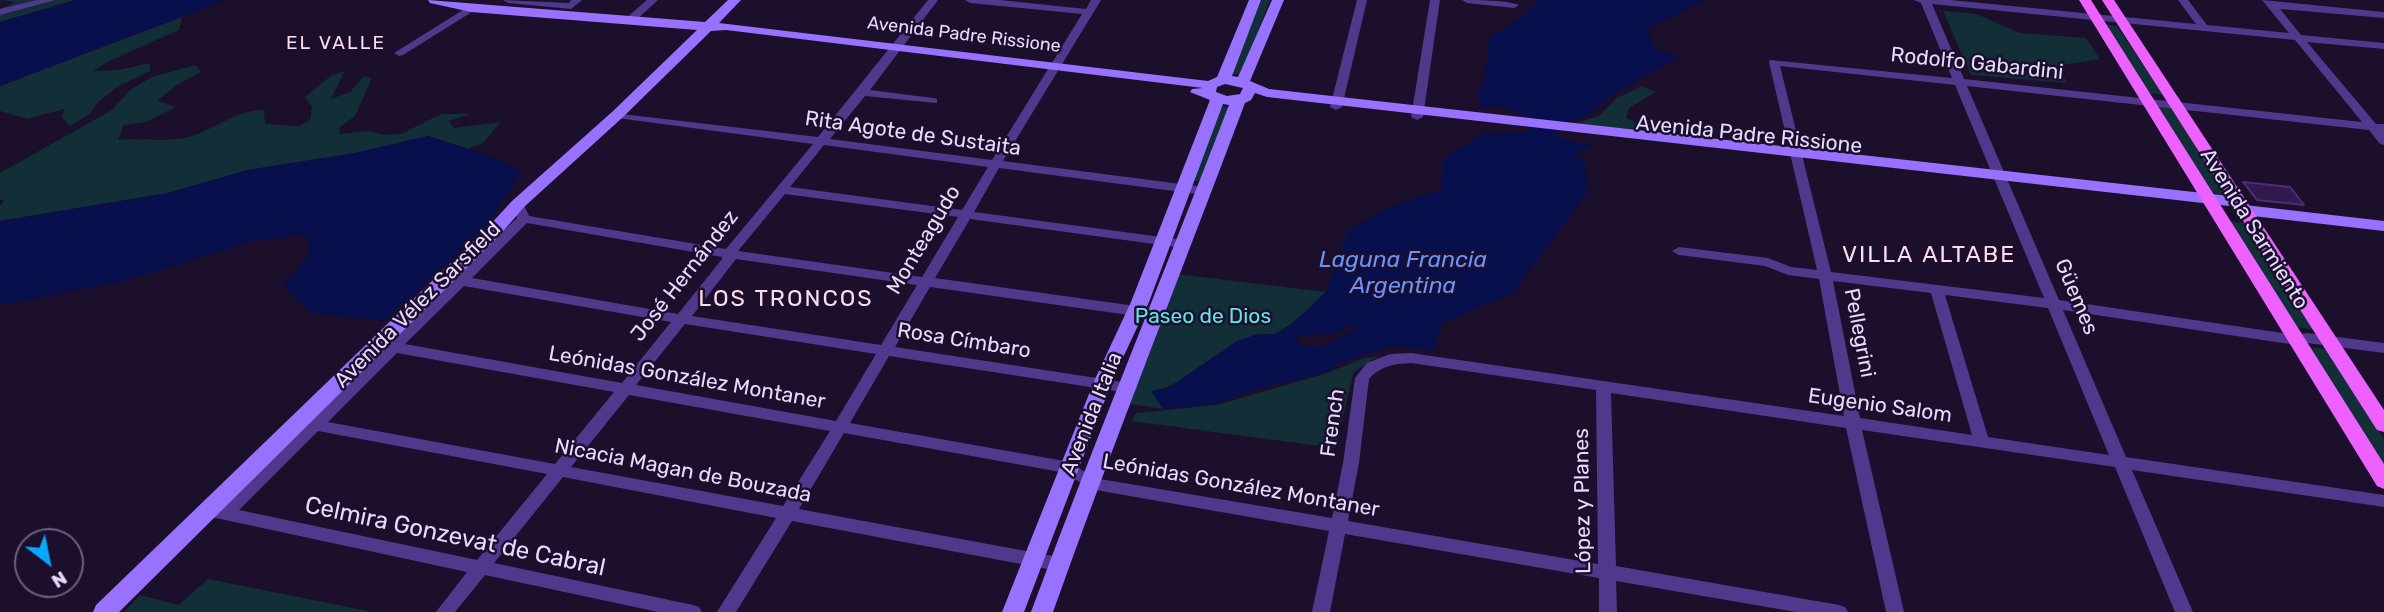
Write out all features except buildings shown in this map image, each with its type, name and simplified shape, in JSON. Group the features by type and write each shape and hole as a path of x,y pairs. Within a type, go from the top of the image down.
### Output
{"main road":[{"name":"Avenida Padre Rissione","path":"435,0 471,8 564,6 630,20 710,27 1215,90"},
{"name":"Avenida Vélez Sarsfield","path":"103,612 217,511 312,419 494,231 521,212 735,0"},
{"name":"Avenida Italia","path":"1013,612 1103,383 1136,311 1184,189 1215,90 1255,0"},
{"name":"Avenida Italia","path":"1042,612 1058,564 1129,388 1278,0"},
{"name":"Avenida Sarmiento","path":"2085,0 2384,481"},
{"name":"Avenida Sarmiento","path":"2108,0 2384,425"},
{"path":"1215,90 1244,92"},
{"path":"1215,90 1244,92"},
{"name":"Avenida Padre Rissione","path":"1244,92 2384,226"}],"street":[{"path":"0,12 50,0"},
{"name":"Avenida Padre Rissione","path":"508,0 564,6"},
{"path":"630,20 653,0"},
{"name":"José Hernández","path":"445,612 477,569 682,319 729,260 729,254 862,92 933,0"},
{"path":"970,0 1088,12"},
{"name":"Monteagudo","path":"726,612 789,514 994,165 1096,0"},
{"path":"1336,104 1362,0"},
{"path":"1417,113 1435,0"},
{"path":"1467,0 1514,5"},
{"path":"1919,0 2384,46"},
{"name":"Güemes","path":"1925,0 2184,612"},
{"path":"2183,0 2204,28"},
{"path":"2368,0 2384,15"},
{"path":"2269,2 2384,15"},
{"path":"2269,2 2378,127 2384,142"},
{"path":"400,53 471,8"},
{"name":"Rodolfo Gabardini","path":"1774,62 2378,127"},
{"name":"Pellegrini","path":"1774,62 1825,275 1853,424 1895,612"},
{"path":"862,92 933,101"},
{"name":"Rita Agote de Sustaita","path":"617,115 1204,191"},
{"path":"783,190 1184,244"},
{"path":"521,212 729,254 1157,314"},
{"name":"Avenida Vélez Sarsfield","path":"312,419 462,281 521,212"},
{"path":"1679,251 1769,262 1788,271 2055,304 2296,340 2307,338 2384,348"},
{"name":"Rosa Címbaro","path":"462,281 682,319 1129,388"},
{"path":"1937,290 1982,442"},
{"name":"Leónidas González Montaner","path":"392,347 1070,468 1090,482 1339,528 1839,612"},
{"name":"Eugenio Salom","path":"1372,367 1390,359 1411,358 2384,501"},
{"name":"French","path":"1321,612 1339,528 1362,378 1372,367"},
{"name":"López y Planes","path":"1603,388 1608,612"},
{"name":"Nicacia Magan de Bouzada","path":"312,419 559,471 1058,564"},
{"name":"Celmira Gonzevat de Cabral","path":"217,511 477,569 693,612"}],"green space":[{"path":"0,0 76,0 0,22 0,9 15,2"},
{"path":"1261,0 1270,0 1241,75 1232,74"},
{"path":"1943,11 1976,14 2020,33 2086,38 2100,59 2058,66 2067,83 1971,75"},
{"path":"182,17 179,30 109,61 93,71 119,70 150,63 150,71 119,86 98,102 90,114 70,126 62,117 64,109 27,119 0,111 0,86"},
{"path":"2106,24 2117,26 2163,95 2148,93"},
{"path":"195,65 201,72 177,85 157,101 176,107 146,122 124,125 118,140 170,140 188,137 241,114 264,110 265,124 299,126 310,120 312,107 305,97 332,75 345,71 331,99 350,92 364,76 372,78 355,116 339,128 340,134 367,131 386,135 401,134 441,114 471,114 449,121 454,128 501,122 483,143 468,149 428,136 355,153 248,170 168,193 0,221 0,206 4,200 0,200 0,173 112,110 130,90 152,77"},
{"path":"1642,86 1656,92 1629,108 1626,118 1636,123 1637,131 1576,123 1599,116 1617,98"},
{"path":"1219,106 1229,107 1200,181 1193,181"},
{"path":"2158,106 2173,108 2228,195 2212,193"},
{"path":"2227,221 2245,223 2315,330 2295,327"},
{"name":"Paseo de Dios","path":"1176,274 1326,292 1302,315 1276,333 1240,340 1185,378 1152,391 1163,409 1130,404"},
{"path":"2307,347 2327,349 2384,439 2384,470"},
{"path":"1378,356 1354,372 1335,448 1131,421 1136,413 1217,405"},
{"path":"208,579 373,612 124,612 140,595 179,605"}],"water":[{"path":"76,0 225,0 0,86 0,22"},
{"name":"Laguna Francia Argentina","path":"1538,0 1705,0 1648,28 1654,49 1679,57 1613,94 1590,114 1560,124 1559,138 1595,146 1573,153 1585,161 1588,191 1513,293 1442,323 1434,350 1394,346 1342,362 1323,373 1245,392 1215,404 1163,409 1151,391 1168,388 1237,341 1258,334 1275,334 1292,324 1326,292 1349,229 1392,206 1441,189 1444,158 1483,134 1529,132 1528,117 1499,106 1481,108 1478,94 1484,81 1489,38 1526,14","holes":["1352,325 1357,328 1319,347 1303,345 1296,341 1299,335 1331,334"]},
{"path":"428,136 495,158 521,172 485,228 384,321 311,313 284,286 310,253 305,234 250,242 124,281 0,305 0,221 168,193 248,170 355,153"}],"district":[{"name":"EL VALLE","path":"336,44"},
{"name":"VILLA ALTABE","path":"1929,255"},
{"name":"LOS TRONCOS","path":"786,299"}]}
